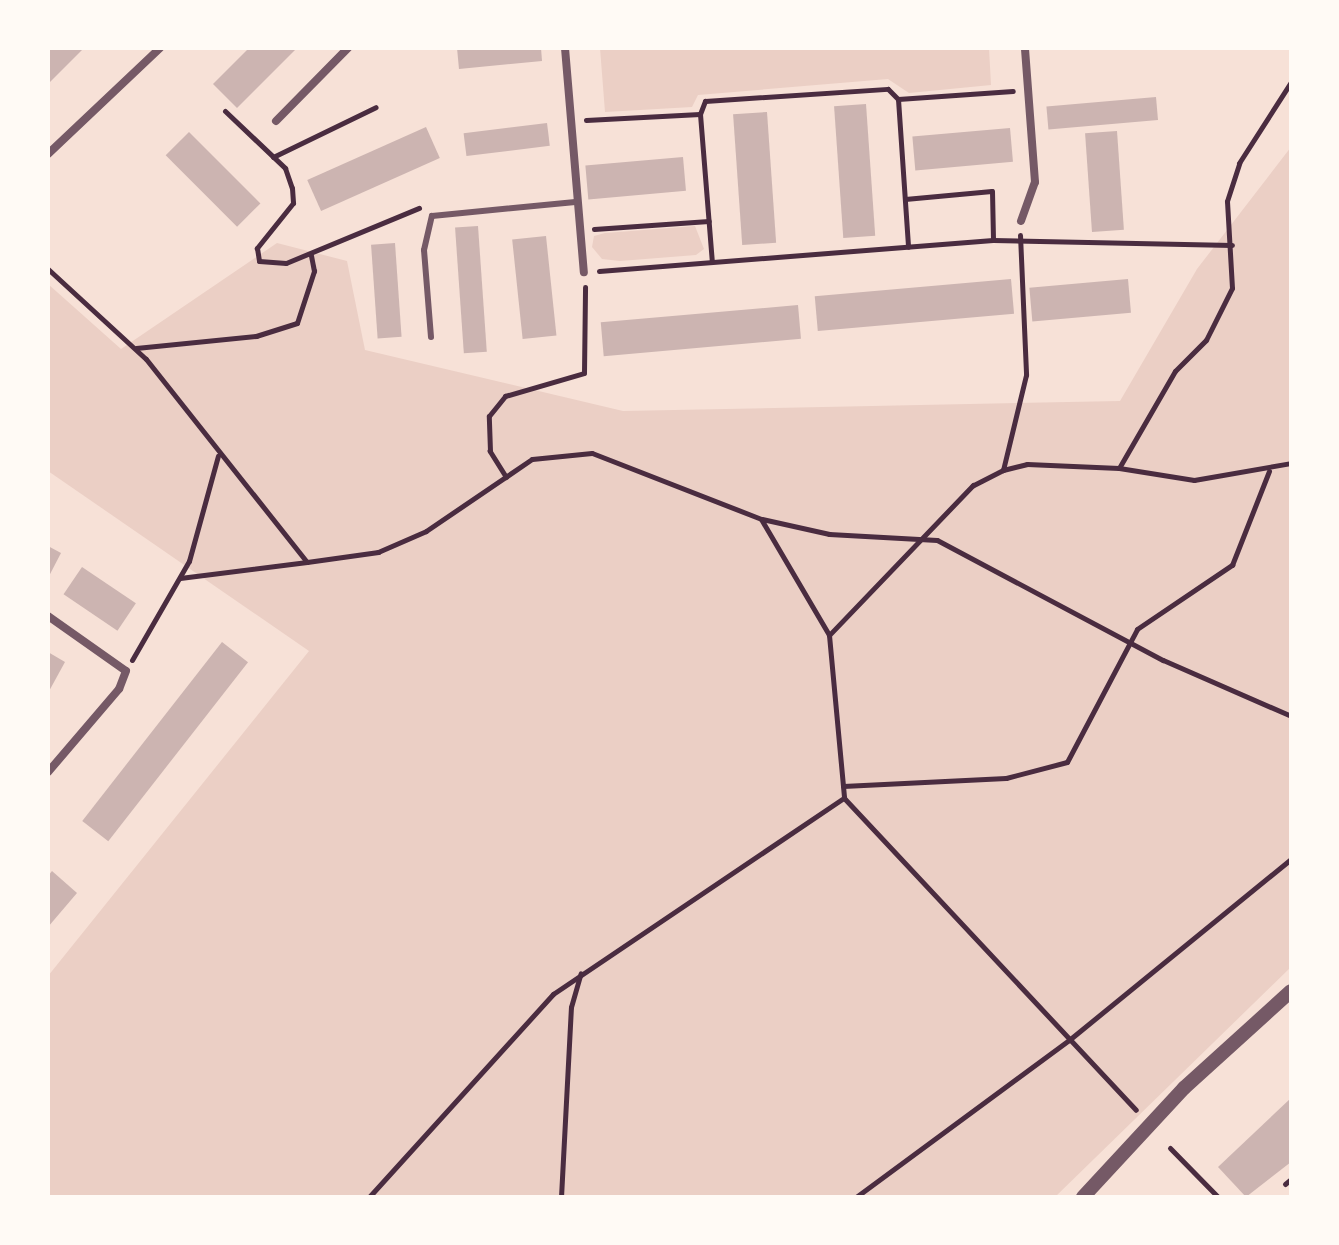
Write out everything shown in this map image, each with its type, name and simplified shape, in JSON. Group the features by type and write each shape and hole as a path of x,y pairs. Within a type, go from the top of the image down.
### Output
{"street":[{"path":"48,154 160,48"},
{"path":"276,121 348,48"},
{"path":"565,48 568,121 584,272"},
{"path":"1021,221 1035,182 1025,48"},
{"path":"48,616 126,671 48,772"},
{"path":"1083,1197 1184,1088 1291,991"}],"lane":[{"path":"431,337 424,250 432,216 575,202"}],"path":[{"path":"1119,468 1175,371 1212,327 1232,288 1232,245 1227,201 1239,163 1291,82"},
{"path":"712,262 700,114 705,101 888,89 898,99 908,247"},
{"path":"898,99 1027,90"},
{"path":"273,157 376,107"},
{"path":"225,111 285,168 293,203 257,248 259,261 311,255 417,207 432,216"},
{"path":"568,121 700,114"},
{"path":"905,199 992,191 993,240"},
{"path":"581,230 709,221"},
{"path":"1003,470 1026,375 1021,221"},
{"path":"506,478 490,451 489,416 505,396 584,373 584,272 993,240 1020,245 1232,245"},
{"path":"136,348 256,336 297,323 314,271 311,255"},
{"path":"48,269 136,348 218,456 307,562"},
{"path":"180,578 293,569 307,562 378,552 426,531 532,459 592,453 761,519 829,534 927,537 1131,642 1291,716"},
{"path":"126,671 180,578 199,536 218,456"},
{"path":"829,635 927,537 973,485 1003,470 1027,464 1119,468 1194,480 1269,471 1291,463"},
{"path":"843,786 1006,778 1067,762 1137,629 1232,565 1269,471"},
{"path":"761,519 829,635 844,798 1136,1110"},
{"path":"369,1197 581,973 844,798"},
{"path":"856,1197 1069,1040 1291,859"},
{"path":"561,1197 571,1007 581,973"},
{"path":"1170,1148 1218,1197"},
{"path":"1285,1184 1291,1179"}],"shaded area":[{"path":"600,48 989,48 991,85 909,93 888,79 698,95 692,107 605,112"},
{"path":"1291,147 1291,967 1055,1197 48,1197 48,976 309,651 48,471 48,284 121,349 277,243 347,261 365,350 623,411 1120,401 1197,269"},
{"path":"695,226 704,249 696,255 620,261 602,259 592,247 594,236 605,233"}],"building":[{"path":"48,48 84,48 48,84"},
{"path":"249,48 297,48 237,108 213,84"},
{"path":"457,48 541,48 542,61 459,69"},
{"path":"1156,97 1158,120 1048,129 1046,107"},
{"path":"866,104 875,236 843,238 834,106"},
{"path":"767,112 776,243 742,245 733,114"},
{"path":"547,123 550,146 466,156 464,133"},
{"path":"426,127 440,158 321,211 307,180"},
{"path":"1010,128 1013,162 915,170 912,137"},
{"path":"1117,131 1124,230 1092,232 1085,133"},
{"path":"189,132 260,203 237,227 166,155"},
{"path":"683,157 686,191 588,199 585,166"},
{"path":"478,226 487,352 464,353 455,228"},
{"path":"546,236 556,335 523,339 512,240"},
{"path":"395,243 402,337 378,338 371,245"},
{"path":"1011,279 1014,314 818,331 815,296"},
{"path":"1128,279 1131,313 1032,321 1029,288"},
{"path":"798,305 801,339 604,356 601,322"},
{"path":"48,546 61,553 48,578"},
{"path":"82,567 136,603 117,631 64,594"},
{"path":"222,642 248,662 108,841 82,821"},
{"path":"48,652 65,662 48,693"},
{"path":"52,871 77,893 48,927 48,876"},
{"path":"1291,1098 1291,1162 1246,1197 1218,1167"}]}
